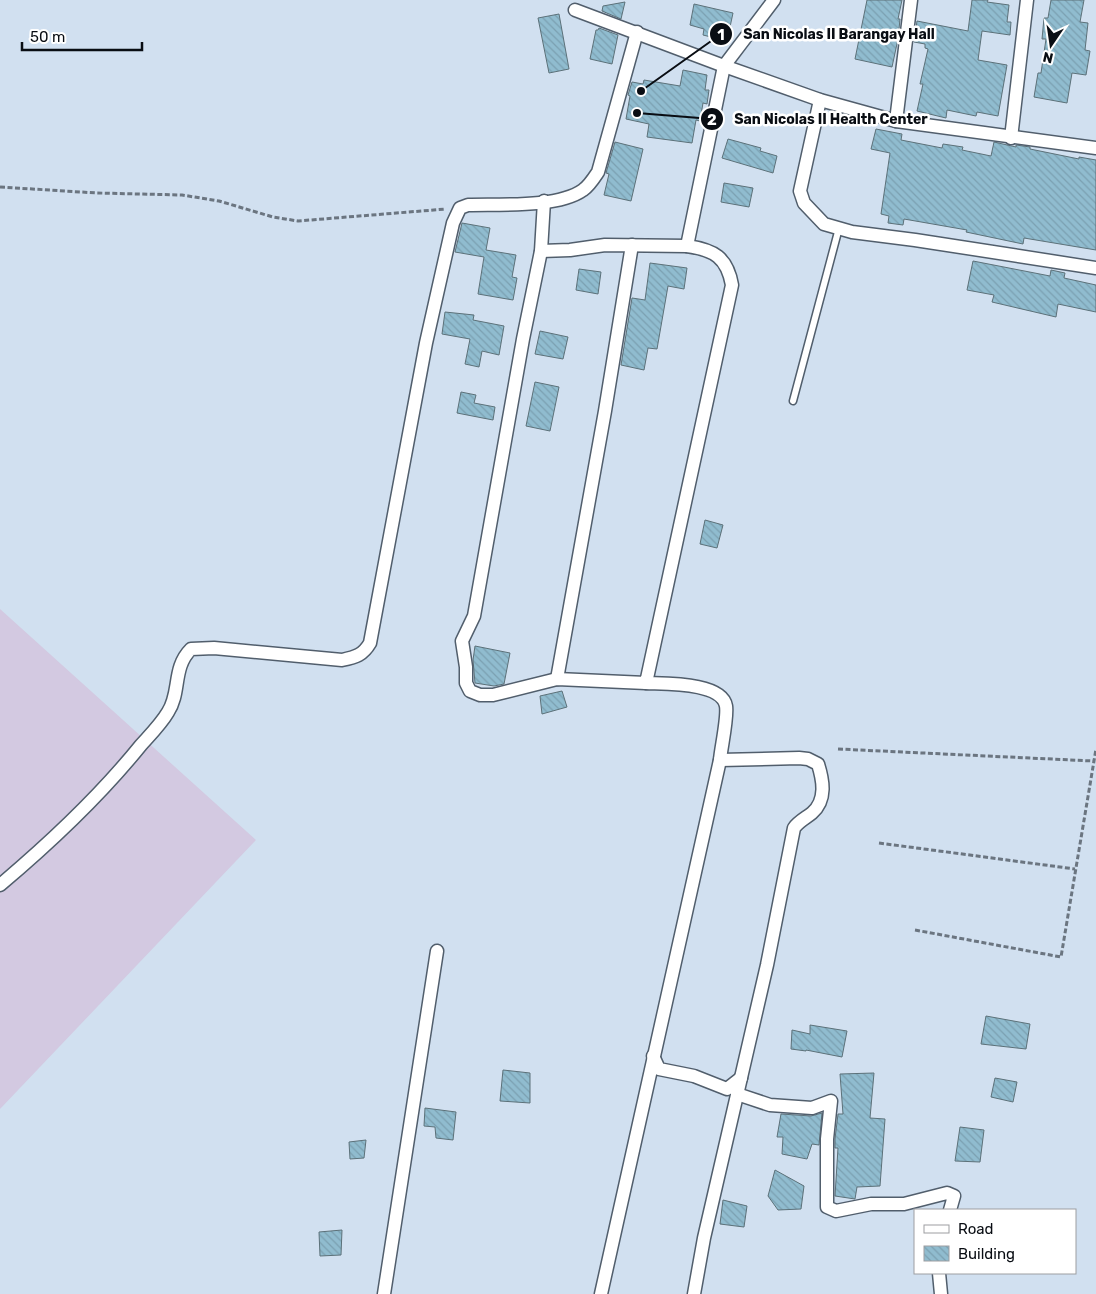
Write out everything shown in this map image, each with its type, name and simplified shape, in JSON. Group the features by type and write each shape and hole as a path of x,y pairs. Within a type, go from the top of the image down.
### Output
{"street":[{"path":"687,246 724,66 774,0"},
{"path":"896,121 911,0"},
{"path":"1011,138 1027,0"},
{"path":"575,10 820,100 896,121 1096,148"},
{"path":"0,885 38,854 75,819 132,757 168,712 173,699 179,668 184,656 191,649 200,647 214,648 342,660 355,658 365,653 370,643 426,343 453,222 460,208 468,205 564,200 586,189 598,172 637,32"},
{"path":"820,100 800,191 804,203 824,224 852,232 1096,268"},
{"path":"544,201 541,251 525,329 474,616 462,641 466,666 466,683 470,691 480,696 493,695 557,679 704,688 717,693 723,698 726,707 720,760 601,1294"},
{"path":"541,251 570,250 605,245 687,246 702,248 714,254 723,261 729,270 732,285 646,683"},
{"path":"557,679 600,440 632,245"},
{"path":"694,1294 704,1238 767,965 794,828 800,821 814,812 822,800 823,779 818,764 808,759 720,760"},
{"path":"384,1294 437,951"},
{"path":"653,1056 659,1069 694,1076 727,1089 741,1078"},
{"path":"737,1094 770,1105 812,1108 831,1101 827,1140 827,1207 836,1211 871,1204 904,1204 947,1193 954,1196 950,1209"},
{"path":"939,1274 941,1294"}],"lane":[{"path":"793,401 839,228"}],"path":[{"path":"0,187 98,193 182,195 219,201 273,217 298,220 460,208"},
{"path":"838,749 1093,761"},
{"path":"915,930 1061,957 1096,749"},
{"path":"879,843 1076,869"}],"shaded area":[{"path":"0,609 256,840 0,1109"}],"building":[{"path":"867,0 902,0 898,19 900,19 898,39 892,67 855,59"},
{"path":"972,0 988,0 987,2 1009,5 1007,22 1011,22 1010,35 982,31 978,60 1007,65 998,116 977,112 976,116 947,110 946,118 917,111 923,84 920,84 928,49 925,48 925,44 914,42 917,21 968,31"},
{"path":"1051,0 1084,0 1080,22 1088,23 1085,50 1090,51 1086,75 1072,73 1067,103 1034,97 1038,73 1041,73 1046,39 1042,39 1044,18 1048,18"},
{"path":"625,2 621,19 602,11 603,6"},
{"path":"694,4 733,13 727,41 703,35 704,29 690,25"},
{"path":"559,14 569,69 549,73 538,18"},
{"path":"599,28 618,35 612,64 590,59 596,30"},
{"path":"683,70 707,75 705,90 709,90 707,104 703,103 700,121 696,120 692,143 647,137 649,124 626,119 630,96 628,95 632,82 643,84 644,80 680,86"},
{"path":"876,129 902,134 901,140 942,148 943,144 963,147 962,150 991,156 994,142 1016,147 1016,145 1030,147 1030,149 1079,159 1079,157 1096,160 1096,250 1024,238 1023,244 966,232 967,230 904,219 903,225 888,223 889,216 881,214 890,153 871,149"},
{"path":"728,139 761,148 760,151 777,156 773,173 722,158"},
{"path":"615,142 643,149 631,201 604,195 609,174 606,173"},
{"path":"724,183 753,188 749,207 721,202"},
{"path":"462,223 490,228 486,250 516,255 512,277 517,278 513,300 478,294 484,257 455,252"},
{"path":"973,261 1050,276 1051,270 1065,273 1064,278 1096,285 1096,312 1058,304 1056,317 992,302 994,295 967,290"},
{"path":"650,263 687,268 684,289 668,286 657,349 648,348 644,370 621,365 632,298 645,300"},
{"path":"579,269 601,272 598,294 576,290"},
{"path":"445,312 474,315 473,320 504,326 499,355 482,351 479,367 465,364 470,339 442,334"},
{"path":"540,331 568,337 563,359 535,354"},
{"path":"535,382 559,387 550,431 526,426"},
{"path":"461,392 476,395 474,403 495,407 493,420 457,413"},
{"path":"705,520 723,525 717,548 700,544"},
{"path":"475,646 510,653 504,684 494,686 475,683 473,660"},
{"path":"562,691 567,707 542,714 540,696"},
{"path":"986,1016 1030,1024 1026,1049 981,1044"},
{"path":"810,1025 847,1031 842,1057 791,1049 792,1030 810,1034"},
{"path":"503,1070 530,1073 530,1103 500,1101"},
{"path":"874,1073 870,1118 885,1119 880,1186 857,1187 855,1199 835,1196 838,1148 835,1148 835,1139 838,1114 843,1114 840,1074"},
{"path":"995,1078 1017,1082 1013,1102 991,1097"},
{"path":"425,1108 456,1112 453,1140 436,1138 435,1127 424,1126"},
{"path":"822,1113 819,1145 812,1144 807,1159 782,1154 783,1137 777,1137 781,1114 811,1116"},
{"path":"960,1127 984,1130 980,1162 955,1161"},
{"path":"366,1140 364,1158 350,1159 349,1142"},
{"path":"775,1170 804,1186 801,1209 778,1210 768,1196"},
{"path":"723,1200 747,1206 744,1227 720,1224"},
{"path":"342,1230 341,1255 320,1256 319,1232"}],"place":[{"name":"San Nicolas II Barangay Hall","path":"641,91"},
{"name":"San Nicolas II Health Center","path":"637,113"}]}
